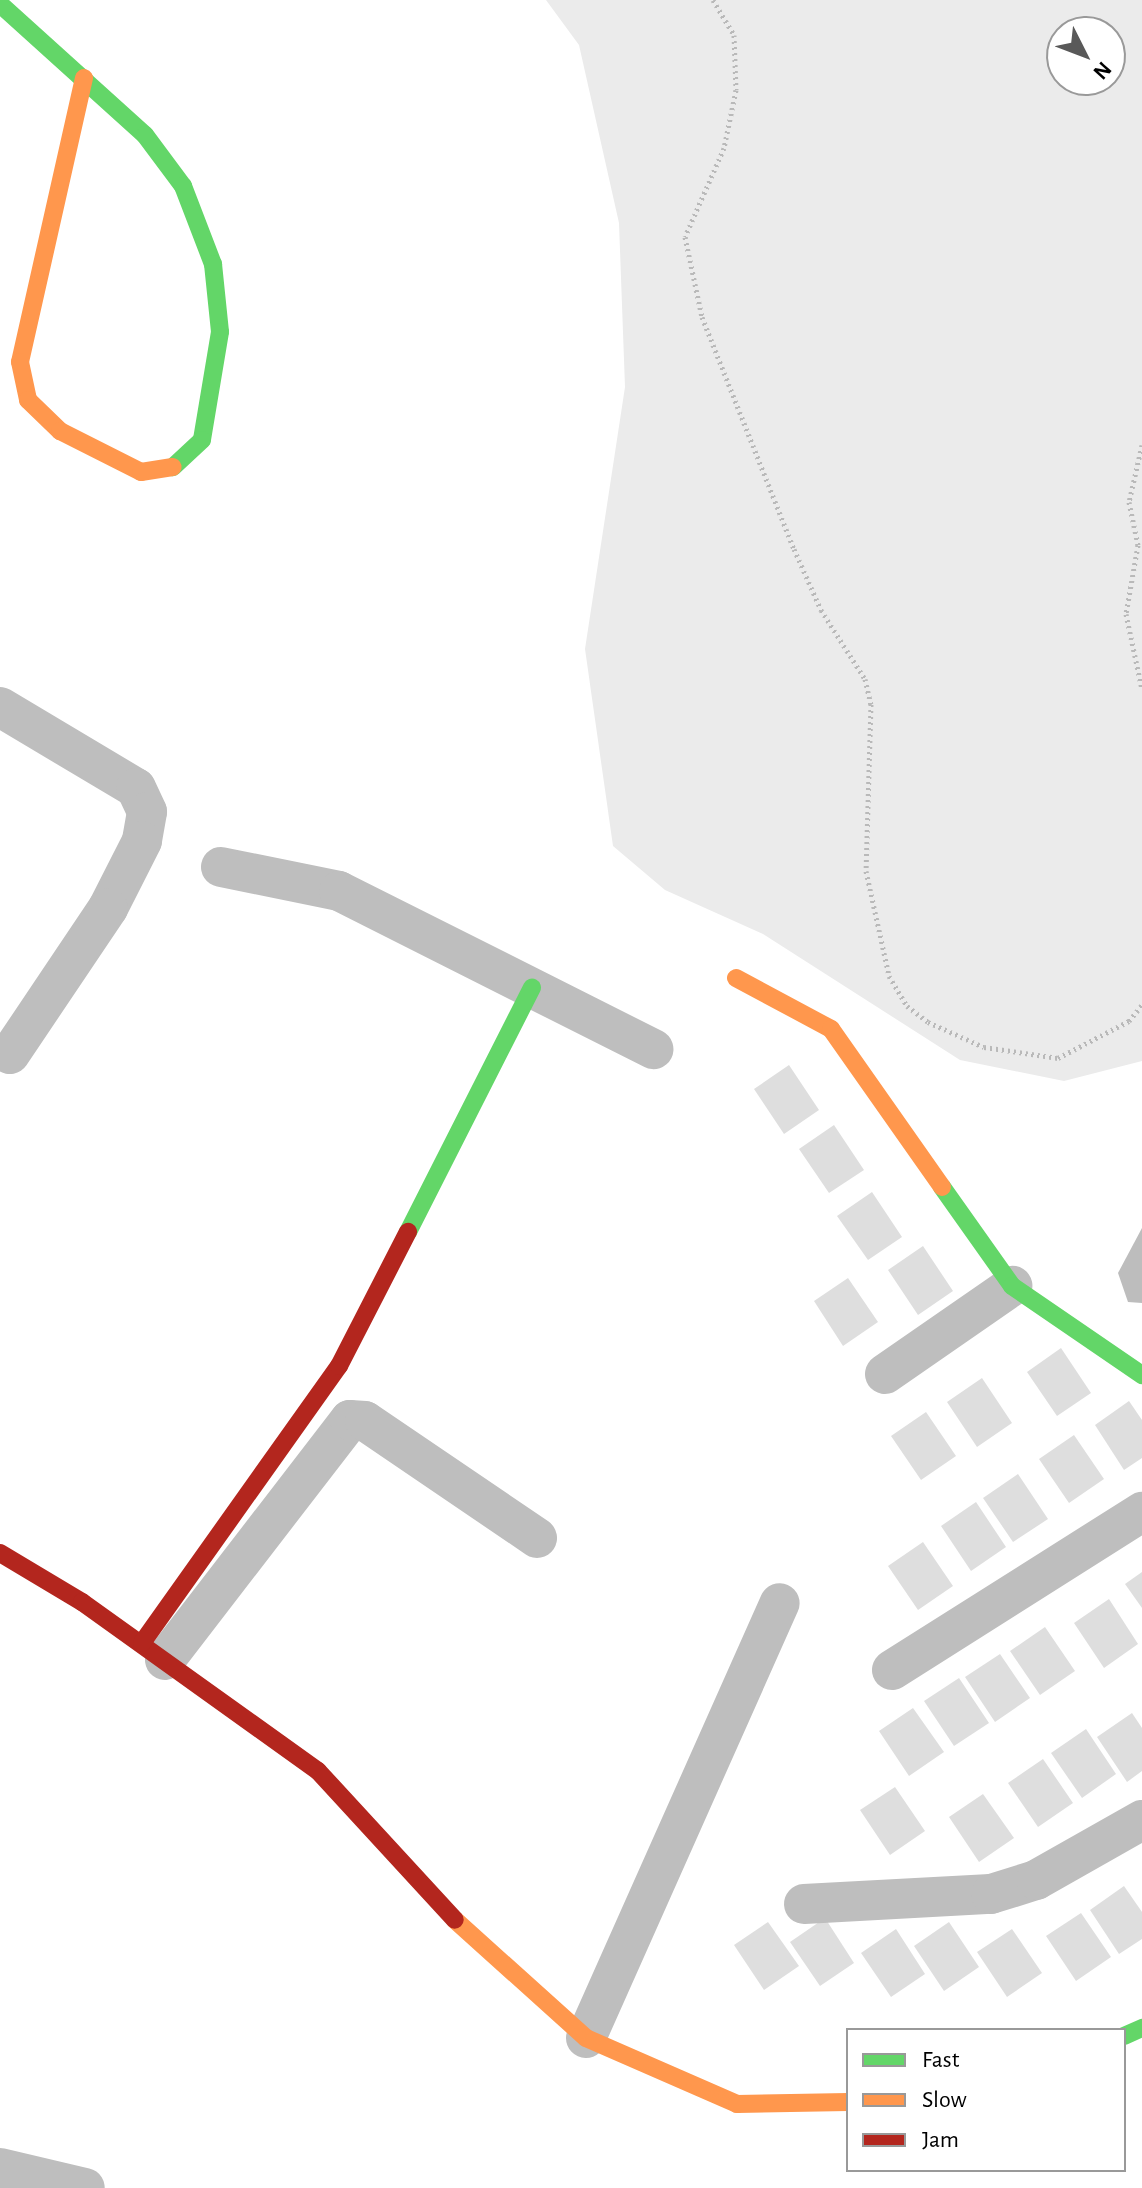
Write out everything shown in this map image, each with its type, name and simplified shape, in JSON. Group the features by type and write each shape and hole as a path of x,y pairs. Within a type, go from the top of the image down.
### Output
{"street":[{"path":"0,4 84,78 145,135 183,186 213,264 220,332 202,440 171,468 141,472 60,431 28,400 20,362 84,78"},
{"path":"0,707 136,788 147,812 142,841 108,908 3,1052"},
{"path":"221,867 339,891 653,1049"},
{"path":"736,978 831,1029 1012,1286 1142,1375"},
{"path":"154,1652 339,1366 532,988"},
{"path":"885,1374 1012,1286"},
{"path":"154,1652 350,1420 365,1421 537,1538"},
{"path":"892,1670 1142,1512"},
{"path":"0,1553 154,1652 349,1798 486,1954 586,2038 737,2104 846,2102"},
{"path":"586,2038 780,1603"},
{"path":"804,1904 991,1894 1036,1880 1142,1820"},
{"path":"0,2168 85,2188"}],"path":[{"path":"713,0 734,35 736,90 724,148 685,237 702,317 794,549 821,610 865,679 871,704 866,871 889,976 907,1006 928,1022 984,1047 1058,1058 1129,1021 1142,1005"},
{"path":"1142,445 1129,502 1138,545 1126,614 1142,689"}],"shaded area":[{"path":"546,0 1142,0 1142,1061 1064,1081 960,1060 763,934 665,890 613,846 585,649 625,387 619,223 579,45"},
{"path":"1142,1228 1142,1303 1128,1302 1118,1273"}],"building":[{"path":"789,1065 819,1110 784,1134 754,1089"},
{"path":"834,1125 864,1170 829,1193 799,1149"},
{"path":"872,1192 902,1237 868,1260 837,1216"},
{"path":"923,1246 953,1291 918,1315 888,1270"},
{"path":"848,1278 878,1322 843,1346 814,1301"},
{"path":"1061,1348 1091,1393 1057,1416 1027,1372"},
{"path":"982,1378 1012,1423 977,1447 947,1402"},
{"path":"1129,1401 1142,1420 1142,1458 1124,1470 1095,1425"},
{"path":"926,1412 956,1456 921,1480 891,1436"},
{"path":"1074,1435 1104,1479 1069,1503 1039,1459"},
{"path":"1018,1474 1048,1519 1013,1542 983,1498"},
{"path":"976,1502 1006,1547 971,1571 941,1526"},
{"path":"923,1542 953,1586 918,1610 888,1566"},
{"path":"1142,1572 1142,1608 1125,1584"},
{"path":"1109,1599 1138,1644 1104,1668 1074,1623"},
{"path":"1045,1627 1075,1671 1040,1695 1010,1651"},
{"path":"1000,1654 1030,1698 995,1722 965,1677"},
{"path":"959,1678 989,1723 954,1746 924,1701"},
{"path":"913,1708 944,1752 909,1776 879,1731"},
{"path":"1132,1713 1142,1728 1142,1771 1127,1782 1097,1737"},
{"path":"1086,1729 1116,1774 1082,1798 1051,1753"},
{"path":"1043,1759 1073,1803 1038,1827 1008,1783"},
{"path":"895,1787 925,1831 890,1855 860,1810"},
{"path":"983,1794 1014,1838 979,1862 949,1817"},
{"path":"1124,1886 1142,1912 1142,1939 1119,1954 1090,1910"},
{"path":"1081,1913 1111,1957 1076,1981 1046,1936"},
{"path":"825,1918 854,1963 820,1986 790,1942"},
{"path":"768,1922 799,1966 764,1990 734,1945"},
{"path":"949,1922 979,1967 944,1991 914,1946"},
{"path":"896,1929 925,1974 891,1997 861,1953"},
{"path":"1012,1929 1042,1973 1007,1997 977,1952"}],"traffic: fast":[{"path":"0,4 145,135 183,186 213,264 220,332 202,440 173,467"},
{"path":"408,1232 532,988"},
{"path":"942,1187 1012,1286 1142,1375"},
{"path":"1126,2035 1142,2028"}],"traffic: slow":[{"path":"84,78 20,362 28,400 60,431 141,472 173,467"},
{"path":"736,978 831,1029 942,1187"},
{"path":"455,1920 586,2038 737,2104 846,2102"}],"traffic: jam":[{"path":"142,1643 339,1366 408,1232"},
{"path":"0,1553 82,1602 318,1771 455,1920"}]}
